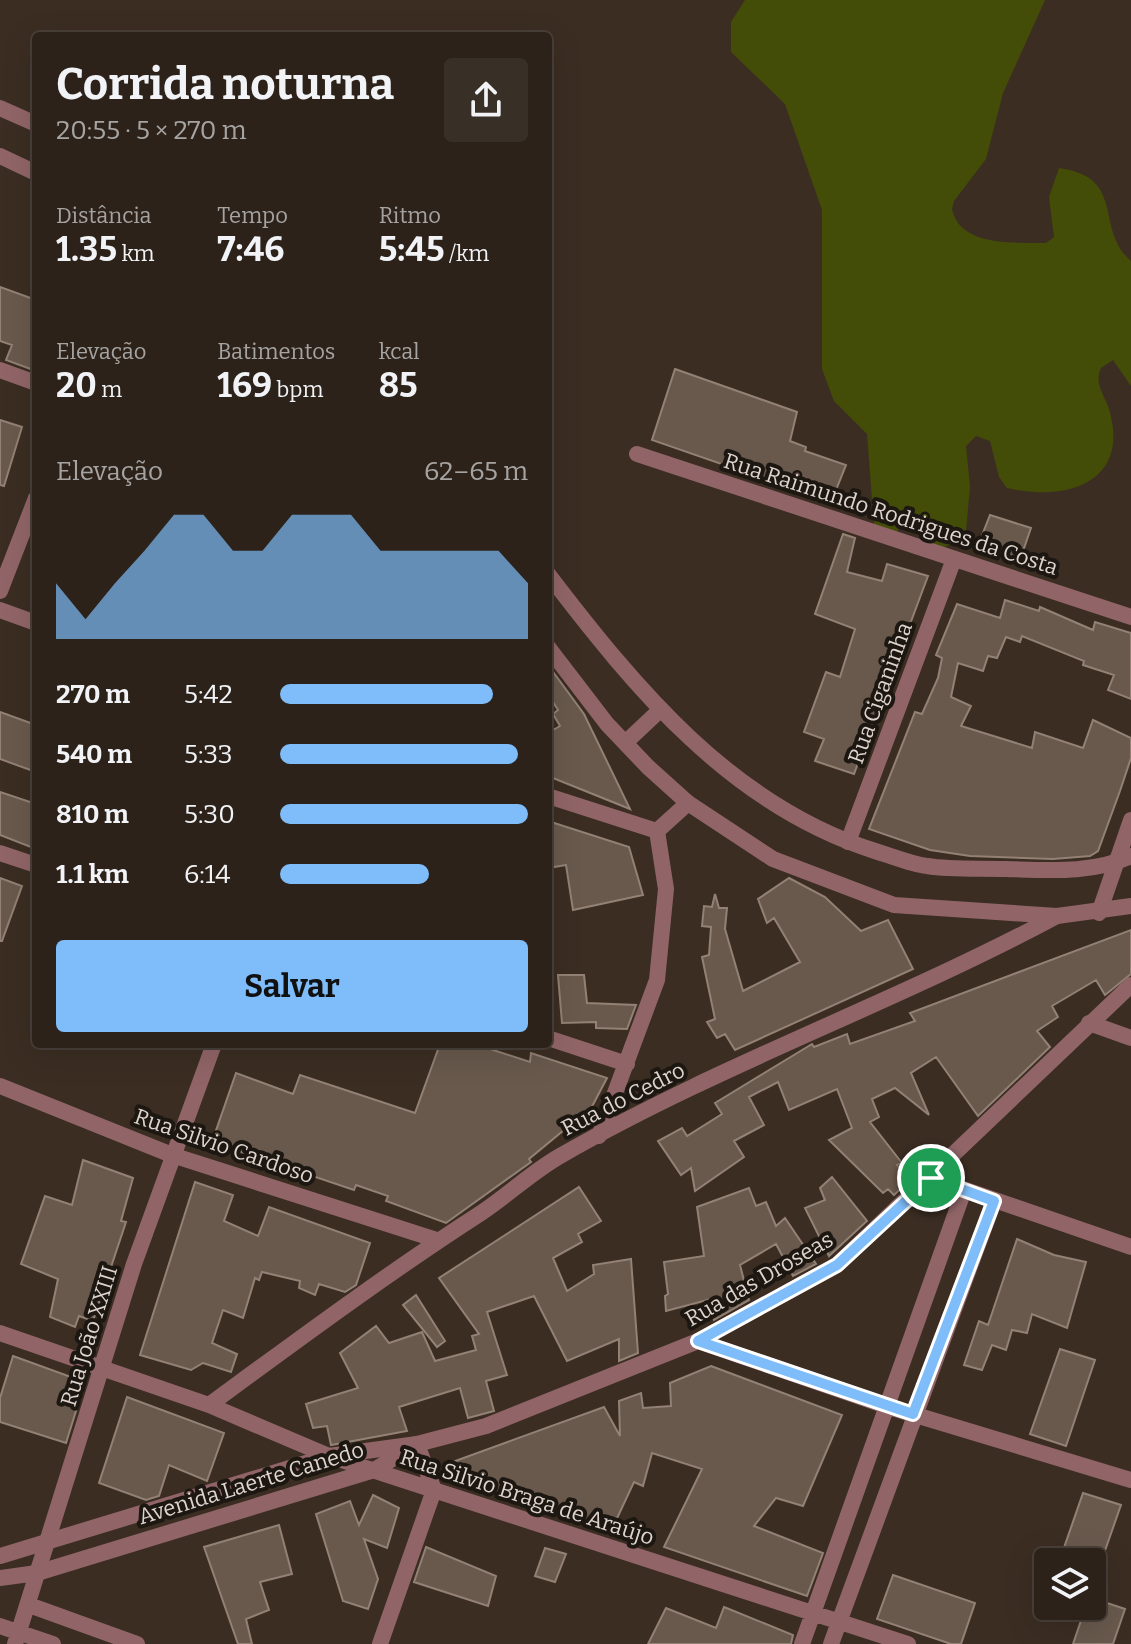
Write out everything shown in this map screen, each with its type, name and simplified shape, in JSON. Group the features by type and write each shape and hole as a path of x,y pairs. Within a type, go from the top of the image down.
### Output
{"street":[{"path":"0,108 32,122"},
{"path":"0,156 32,171"},
{"path":"0,370 32,382"},
{"name":"Rua Raimundo Rodrigues da Costa","path":"637,454 1131,617"},
{"path":"0,591 32,508"},
{"name":"Rua Ciganinha","path":"848,842 954,559"},
{"path":"552,579 614,661 659,711 770,803 848,842 925,866 1053,870 1123,860"},
{"path":"0,610 32,622"},
{"path":"552,652 625,743 688,803 773,859 894,905 1057,916"},
{"path":"625,743 659,711"},
{"path":"552,797 657,831"},
{"path":"657,831 688,803"},
{"path":"1099,913 1123,860 1131,820"},
{"path":"599,1136 657,980 666,889 657,831"},
{"path":"0,853 32,864"},
{"name":"Rua do Cedro","path":"209,1405 437,1240 483,1212 558,1157 722,1073 983,956 1057,916 1099,913 1131,906"},
{"name":"Rua das Droseas","path":"417,1444 543,1405 698,1341 837,1265 1131,985"},
{"path":"1089,1023 1131,1038"},
{"path":"552,1039 627,1064"},
{"name":"Rua João XXIII","path":"17,1638 172,1155 212,1048"},
{"name":"Rua Silvio Cardoso","path":"0,1086 172,1155 437,1240"},
{"path":"931,1178 1131,1247"},
{"path":"802,1644 964,1190"},
{"path":"831,1644 913,1414 994,1201"},
{"name":"Rua Silvio Braga de Araújo","path":"0,1333 209,1405 329,1456 908,1644"},
{"path":"698,1341 889,1407 1131,1480"},
{"path":"380,1644 434,1490 417,1444"},
{"name":"Avenida Laerte Canedo","path":"0,1556 329,1456 417,1444"},
{"name":"Avenida Laerte Canedo","path":"2,1573 37,1573 374,1470 417,1444"},
{"path":"29,1605 137,1644"},
{"path":"0,1626 17,1638 53,1644"}],"green space":[{"path":"745,0 1045,0 1003,93 986,159 954,201 952,209 957,222 978,237 1006,242 1046,243 1054,237 1049,197 1059,168 1080,173 1094,182 1102,193 1114,234 1131,261 1131,386 1113,360 1101,368 1099,384 1109,409 1113,434 1111,455 1102,470 1088,482 1051,492 1007,488 999,477 990,441 976,436 966,446 970,486 966,531 957,539 944,547 926,549 914,523 905,513 894,540 874,524 867,434 834,401 822,369 822,210 785,104 731,52 731,22"}],"building":[{"path":"0,287 32,299 32,370 6,360 12,345 0,341"},
{"path":"675,369 797,412 790,441 806,447 805,451 846,465 834,495 781,479 779,484 652,440"},
{"path":"0,420 22,427 4,486 0,485"},
{"path":"990,515 1031,528 1020,560 1003,553 1004,550 979,543"},
{"path":"843,534 855,538 847,572 882,581 887,564 928,576 854,774 815,761 824,739 804,732 826,672 840,677 855,629 815,614"},
{"path":"1005,600 1039,611 1040,607 1093,630 1095,622 1131,633 1131,699 1108,690 1114,675 1083,665 1084,661 1022,636 1020,642 1006,637 997,658 988,656 983,671 958,663 951,697 971,706 961,726 1032,748 1035,732 1083,748 1093,720 1131,738 1131,758 1120,791 1098,851 1090,856 1053,859 970,856 930,850 869,829 915,712 922,714 938,678 942,658 936,655 957,604 1000,618"},
{"path":"552,670 584,714 630,809 552,778 552,731 560,726 553,714 558,710 552,700"},
{"path":"0,712 32,724 32,771 0,759"},
{"path":"0,792 32,803 32,847 0,835"},
{"path":"552,822 629,847 643,895 573,910 566,865 552,867"},
{"path":"0,878 22,886 2,941 0,941"},
{"path":"789,878 825,897 861,931 888,920 913,969 735,1050 725,1034 717,1038 707,1022 715,1019 702,957 709,955 711,927 702,926 704,906 712,907 715,894 719,908 727,908 725,929 743,991 800,962 774,918 767,923 758,899"},
{"path":"1131,930 1131,974 1105,995 1096,980 1052,1006 1058,1017 1037,1031 1050,1047 978,1116 936,1057 911,1073 929,1115 895,1088 872,1099 879,1117 870,1122 902,1163 897,1165 909,1181 894,1195 888,1189 883,1193 829,1140 852,1128 837,1089 789,1110 778,1082 749,1097 764,1125 734,1141 744,1157 695,1191 691,1168 681,1175 658,1141 682,1128 687,1136 722,1114 715,1103 812,1044 814,1047 847,1034 850,1044 915,1021 910,1013"},
{"path":"558,975 584,975 587,1003 636,1005 627,1029 596,1028 596,1022 562,1023"},
{"path":"439,1048 487,1048 530,1062 531,1053 607,1078 586,1118 581,1116 529,1159 531,1162 446,1223 386,1201 388,1196 356,1185 354,1190 212,1142 236,1073 293,1094 300,1075 415,1113"},
{"path":"83,1160 133,1178 121,1221 126,1222 93,1321 79,1316 75,1327 50,1317 58,1279 21,1264 45,1196 72,1205"},
{"path":"832,1177 867,1221 829,1256 805,1208 825,1200 820,1188"},
{"path":"195,1182 233,1195 224,1221 258,1236 269,1207 370,1243 356,1285 345,1292 319,1284 315,1295 299,1288 300,1281 262,1272 259,1280 255,1278 243,1318 223,1310 212,1343 237,1354 231,1372 203,1363 191,1370 140,1355"},
{"path":"579,1187 601,1221 578,1234 582,1242 553,1258 567,1291 594,1274 593,1265 631,1259 638,1353 619,1361 619,1339 567,1361 534,1296 487,1312 507,1375 486,1381 494,1411 468,1418 460,1388 399,1407 407,1431 331,1445 327,1426 313,1428 306,1404 358,1388 340,1353 376,1326 389,1343 422,1332 435,1361 476,1350 472,1336 479,1334 439,1278"},
{"path":"749,1188 756,1206 766,1202 776,1226 785,1218 816,1264 793,1276 776,1244 740,1265 749,1300 714,1320 711,1299 666,1311 665,1296 668,1294 664,1262 704,1256 697,1207"},
{"path":"1017,1239 1054,1255 1086,1262 1067,1328 1032,1314 1027,1333 1012,1330 1006,1350 992,1345 982,1370 964,1365 979,1321 988,1325"},
{"path":"416,1295 445,1341 437,1347 403,1305"},
{"path":"1060,1349 1095,1360 1066,1446 1030,1434"},
{"path":"13,1356 85,1382 66,1443 0,1422 0,1398"},
{"path":"711,1366 842,1415 803,1506 776,1498 754,1526 823,1553 807,1596 664,1547 702,1469 652,1453 643,1486 634,1482 612,1529 449,1477 444,1465 604,1407 620,1436 619,1401 641,1393 643,1408 671,1406 670,1383"},
{"path":"127,1397 224,1433 207,1481 169,1465 159,1496 146,1500 99,1483"},
{"path":"1083,1493 1121,1505 1106,1548 1064,1548"},
{"path":"373,1495 399,1508 387,1548 364,1539 378,1579 368,1609 343,1601 316,1514 350,1501 359,1525"},
{"path":"279,1525 292,1574 260,1582 269,1610 246,1619 252,1644 238,1644 204,1547"},
{"path":"426,1547 496,1576 488,1606 414,1582"},
{"path":"545,1548 566,1554 555,1582 535,1576"},
{"path":"893,1575 975,1603 961,1644 951,1644 877,1619"},
{"path":"1106,1603 1125,1609 1113,1644 1073,1644 1081,1620 1106,1620"},
{"path":"724,1607 793,1635 791,1644 648,1644 666,1608 716,1628"}],"route":[{"path":"931,1178 994,1201 913,1414 698,1341 837,1265 931,1178"}]}
